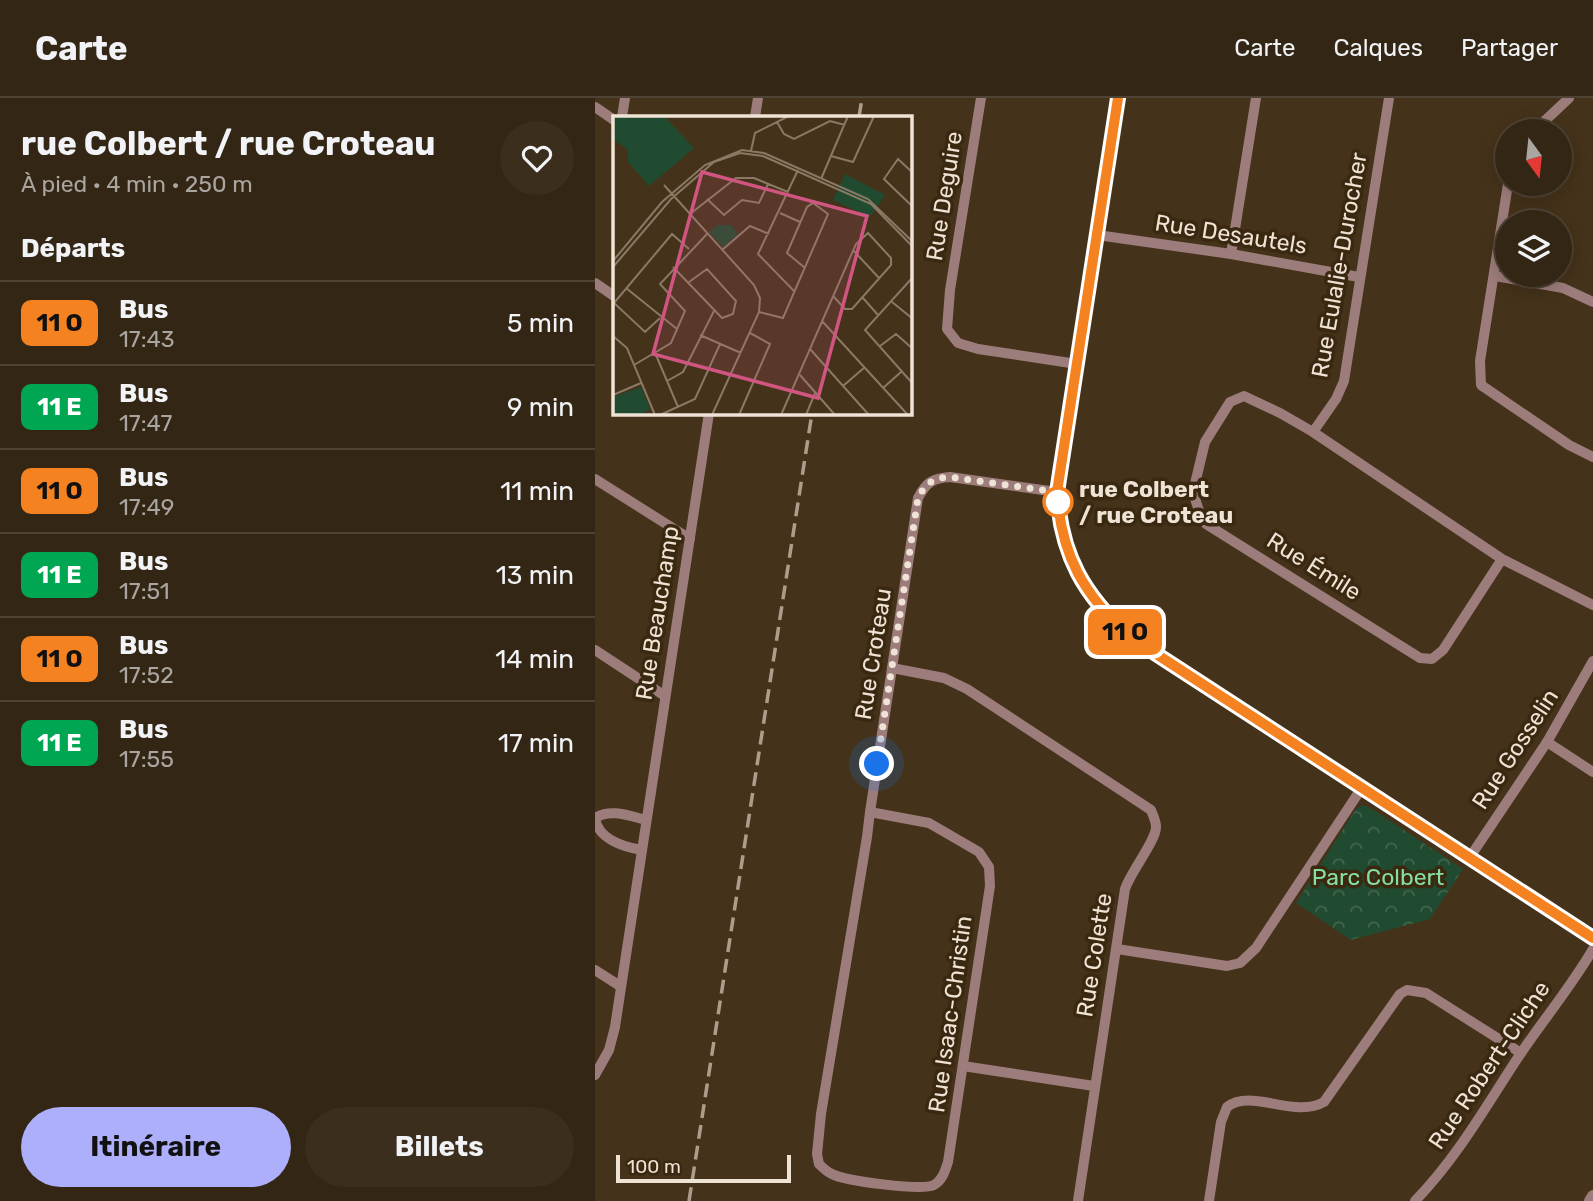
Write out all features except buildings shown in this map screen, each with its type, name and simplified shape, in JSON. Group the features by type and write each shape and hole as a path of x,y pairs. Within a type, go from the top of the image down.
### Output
{"street":[{"path":"622,116 625,98"},
{"path":"755,116 758,98"},
{"name":"Rue Deguire","path":"981,98 950,290 947,329 958,343 978,349 1077,364"},
{"path":"1118,98 1057,492 1059,515 1070,559 1077,575 1105,614 1130,637 1593,938"},
{"path":"1231,254 1256,98"},
{"name":"Rue Eulalie-Durocher","path":"1313,432 1336,399 1344,381 1389,98"},
{"path":"1547,119 1569,98"},
{"path":"595,107 613,119"},
{"name":"Rue Desautels","path":"1097,235 1231,254 1359,277"},
{"path":"1495,276 1481,360 1481,386 1569,445 1593,457"},
{"path":"595,283 613,295"},
{"path":"1557,287 1593,302"},
{"name":"Rue Émile","path":"1502,559 1443,650 1432,659 1420,658 1206,524 1193,492 1205,442 1230,402 1244,396 1313,432 1502,559 1593,605"},
{"name":"Rue Beauchamp","path":"595,1075 609,1050 709,415"},
{"name":"Rue Croteau","path":"824,1170 819,1164 818,1138 918,498 925,484 937,478 950,477 1057,492"},
{"path":"595,479 690,539"},
{"path":"595,650 665,696"},
{"name":"Rue Gosselin","path":"1470,857 1547,741 1593,662"},
{"name":"Rue Colette","path":"892,668 944,678 967,689 1150,810 1156,827 1154,837 1129,877 1078,1201"},
{"path":"1547,741 1593,772"},
{"path":"1117,949 1227,966 1240,963 1257,948 1361,789"},
{"name":"Rue Isaac-Christin","path":"824,1170 832,1175 850,1179 922,1188 936,1184 943,1176 948,1162 990,886 989,867 979,852 929,823 870,812"},
{"path":"642,850 628,848 604,834 597,828 595,818 603,813 615,813 646,820"},
{"name":"Rue Robert-Cliche","path":"1415,1201 1436,1179 1465,1140 1593,949"},
{"path":"595,970 620,986"},
{"path":"1209,1201 1221,1122 1227,1107 1238,1101 1310,1108 1324,1102 1400,994 1407,990 1426,993 1521,1053"},
{"path":"963,1066 1094,1086"},
{"path":"1590,1201 1593,1196"}],"green space":[{"name":"Parc Colbert","path":"1362,805 1463,869 1430,919 1351,940 1296,903 1356,809"}],"railway":[{"path":"859,116 862,98"},
{"path":"689,1201 812,415"}],"bus line":[{"path":"1118,98 1057,492 1059,515 1070,559 1077,575 1105,614 1130,637 1593,938"}],"place":[{"name":"rue Colbert / rue Croteau","path":"1058,502"}],"route":[{"path":"877,764 918,498 925,484 937,478 950,477 1057,492 1058,502"}]}
